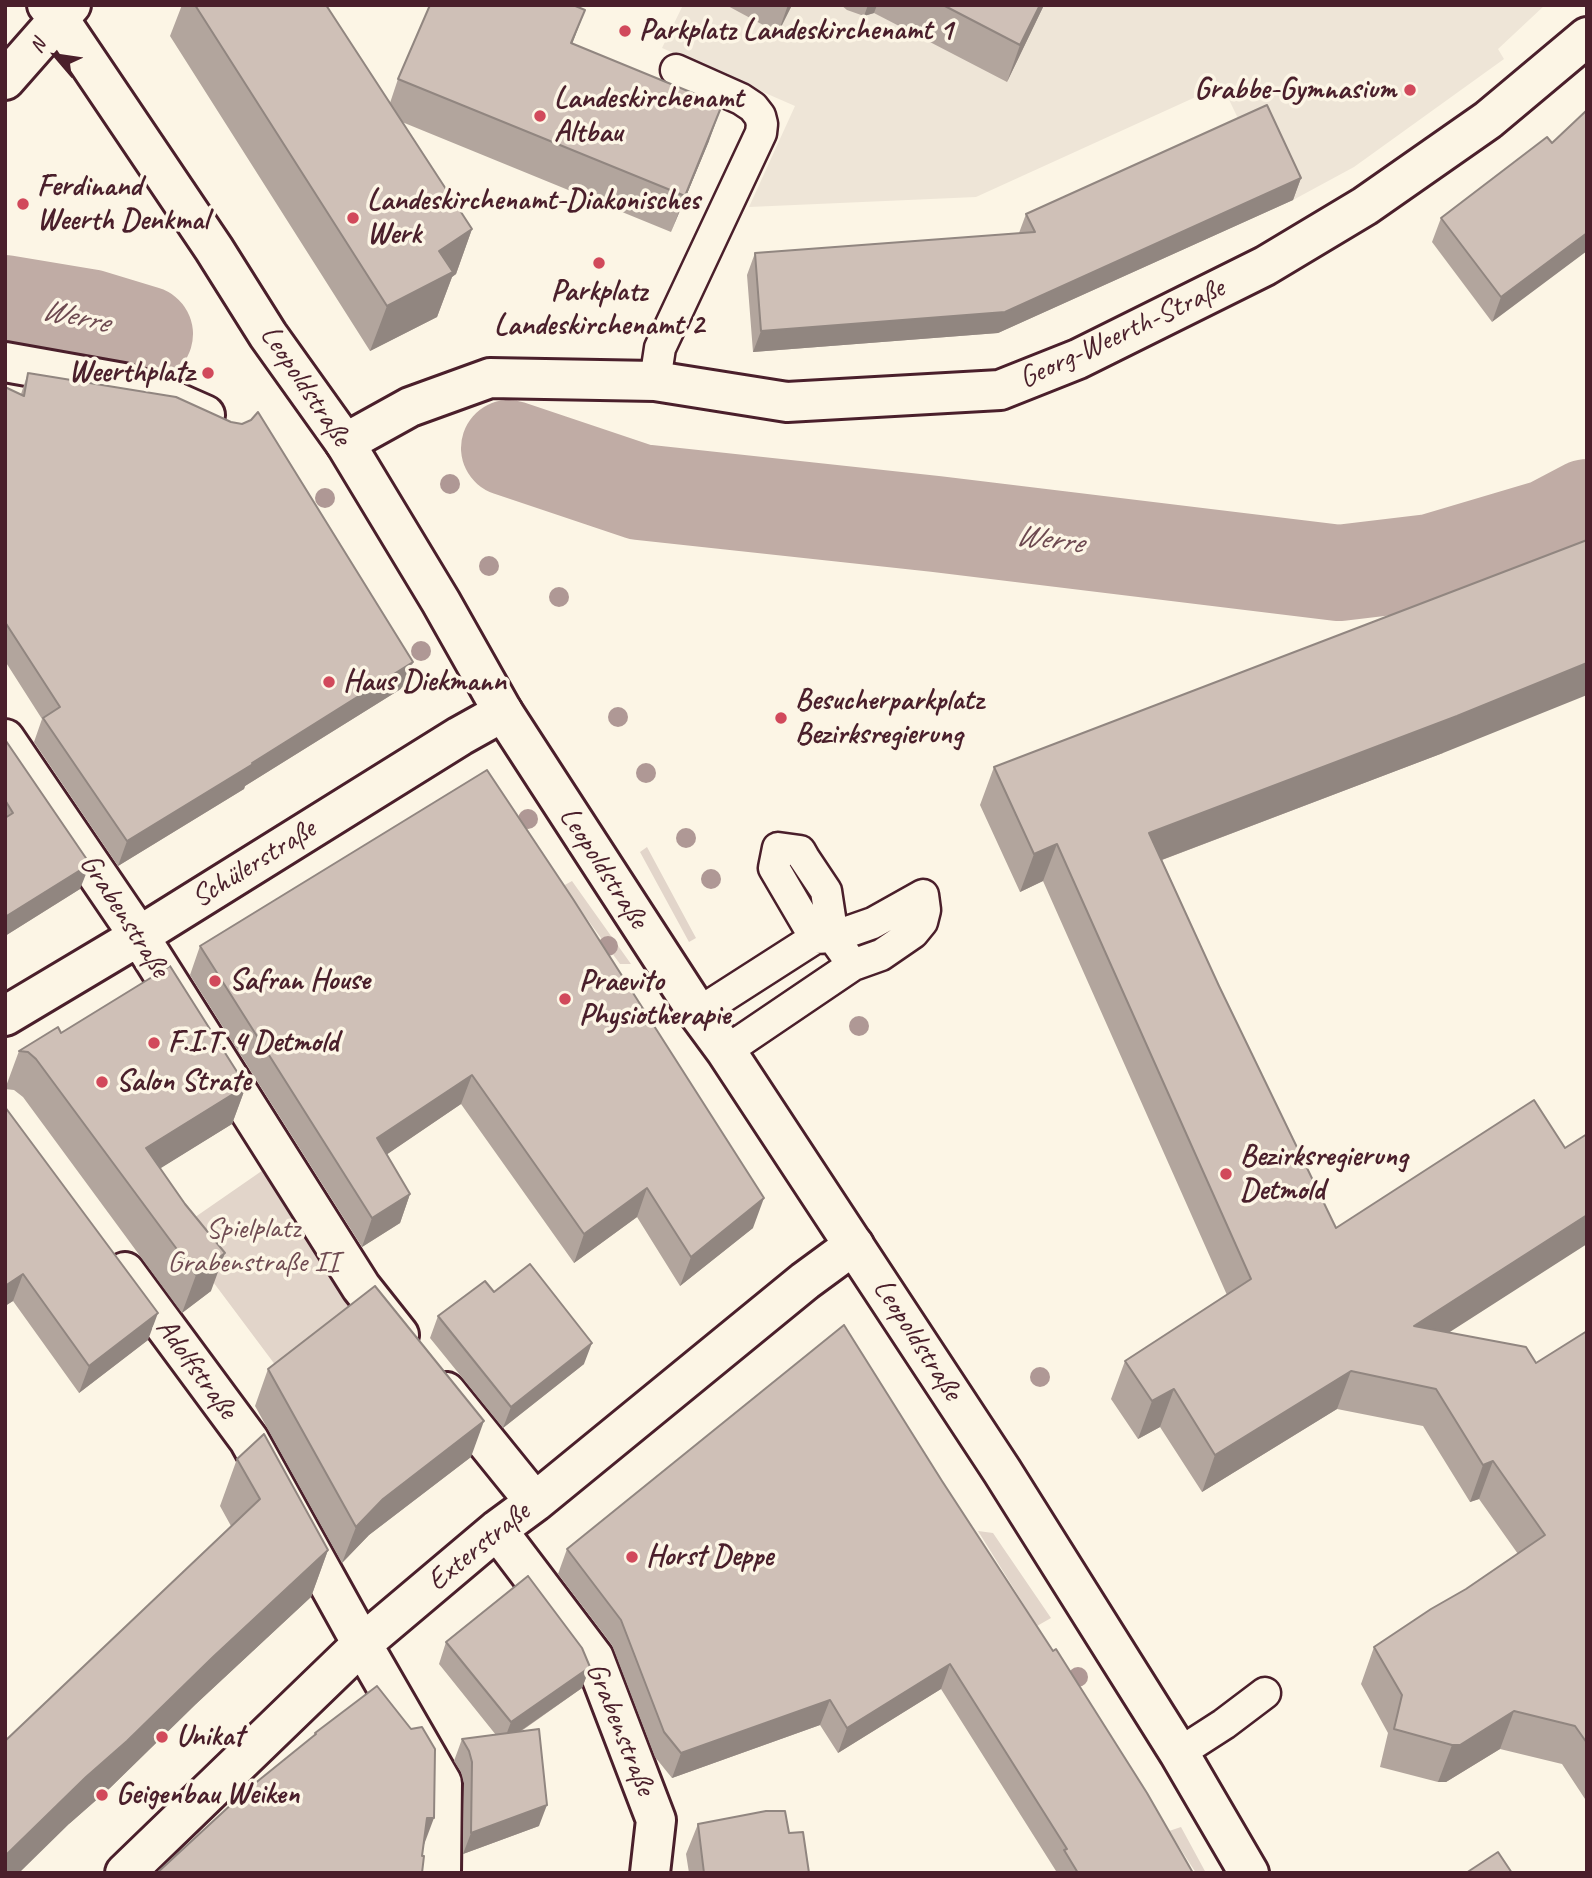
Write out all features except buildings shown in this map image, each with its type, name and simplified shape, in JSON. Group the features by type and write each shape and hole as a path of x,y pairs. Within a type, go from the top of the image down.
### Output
{"street":[{"path":"5,80 59,10"},
{"name":"Leopoldstraße","path":"59,10 268,335 345,443 441,602 503,712 698,1013 726,1051 1002,1471 1179,1753 1249,1873"},
{"name":"Georg-Weerth-Straße","path":"345,443 410,407 490,378 655,381 788,402 1000,390 1077,359 1265,267 1365,206 1488,120 1587,37"},
{"path":"5,362 123,383 153,393 230,427"},
{"name":"Schülerstraße","path":"5,1016 503,712"},
{"name":"Grabenstraße","path":"5,739 139,936 361,1287 536,1502"},
{"name":"Adolfstraße","path":"103,1242 249,1440 442,1783 441,1873"},
{"name":"Exterstraße","path":"125,1873 362,1644 805,1280 854,1245"},
{"name":"Grabenstraße","path":"498,1530 594,1658 656,1820 650,1873"}],"lane":[{"path":"655,381 660,348 761,133 762,124 753,107 741,99 676,70"},
{"path":"698,1013 824,937 873,923 923,895 925,910 922,922 913,933 881,955 853,965 726,1051"},
{"path":"824,937 853,965"},
{"path":"1179,1753 1265,1693"}],"shaded area":[{"path":"683,5 1545,5 1498,49 1504,59 1354,167 1293,200 1260,127 1245,133 1222,85 976,197 749,207 795,106 662,48"}],"green space":[{"path":"647,847 696,938 689,942 640,852"},
{"path":"572,881 631,964 620,964 563,886"},
{"name":"Spielplatz Grabenstraße II","path":"266,1168 354,1303 276,1366 175,1231"},
{"path":"978,1531 993,1533 1051,1618 1037,1626"},
{"path":"1181,1827 1206,1873 1196,1873 1169,1831"}],"waterway":[{"name":"Werre","path":"5,303 89,317 145,334"},
{"name":"Werre","path":"509,448 640,492 936,524 1339,573 1431,562 1549,527 1587,507"}],"place":[{"name":"Parkplatz Landeskirchenamt 1","path":"625,31"},
{"name":"Grabbe-Gymnasium","path":"1410,90"},
{"name":"Landeskirchenamt Altbau","path":"540,116"},
{"name":"Ferdinand Weerth Denkmal","path":"23,204"},
{"name":"Landeskirchenamt-Diakonisches Werk","path":"353,218"},
{"name":"Parkplatz Landeskirchenamt 2","path":"599,263"},
{"name":"Weerthplatz","path":"208,373"},
{"name":"Haus Diekmann","path":"329,682"},
{"name":"Besucherparkplatz Bezirksregierung","path":"781,718"},
{"name":"Safran House","path":"215,981"},
{"name":"Praevito Physiotherapie","path":"565,999"},
{"name":"F.I.T. 4 Detmold","path":"154,1043"},
{"name":"Salon Strate","path":"102,1082"},
{"name":"Bezirksregierung Detmold","path":"1226,1174"},
{"name":"Horst Deppe","path":"632,1557"},
{"name":"Unikat","path":"162,1737"},
{"name":"Geigenbau Weiken","path":"102,1795"}]}
